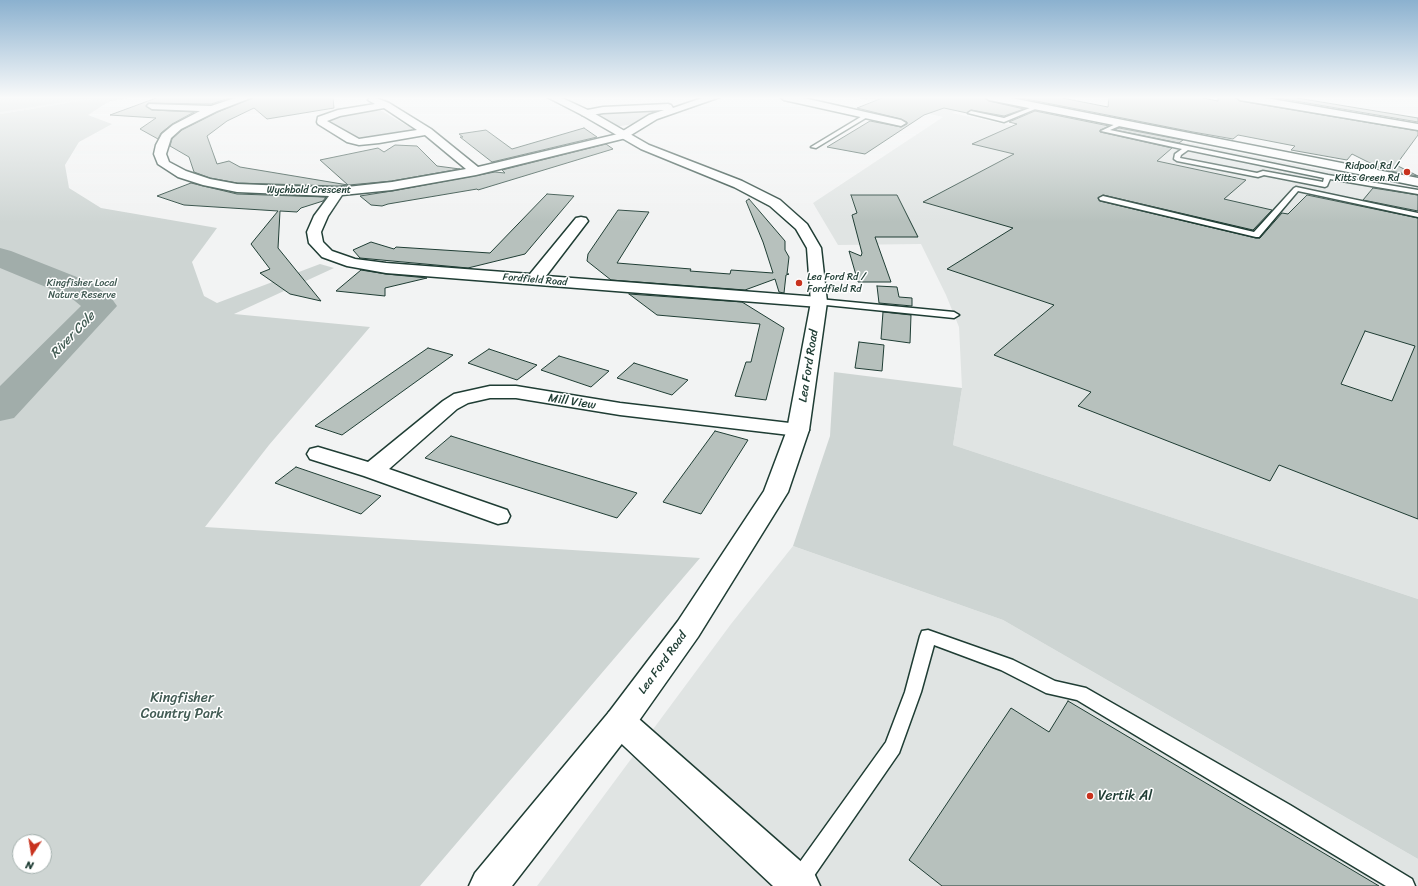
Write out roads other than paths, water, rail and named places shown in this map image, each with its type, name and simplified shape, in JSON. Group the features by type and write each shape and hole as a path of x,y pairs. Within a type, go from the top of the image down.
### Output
{"street":[{"name":"Wychbold Crescent","path":"165,138 160,154 164,164 182,174 207,182 238,188 338,192 392,186 476,171 598,138"},
{"path":"348,138 359,142 388,138"},
{"path":"436,138 476,171"},
{"name":"Lea Ford Road","path":"488,886 620,722 688,629 776,492 798,430 819,302 814,248 802,227 784,210 764,196 645,147 628,138"},
{"path":"1200,138 1418,182"},
{"name":"Fordfield Road","path":"338,192 321,216 314,232 316,243 326,254 352,263 386,268 819,302"},
{"path":"534,280 581,221"},
{"name":"Mill View","path":"372,471 450,405 461,398 490,392 516,392 620,409 798,430"},
{"path":"318,454 372,471 498,516"},
{"path":"620,722 799,884"}],"lane":[{"path":"814,147 829,138"},
{"path":"1135,138 1328,177 1361,181 1418,192"},
{"path":"1186,149 1178,154 1177,159 1258,175 1263,173 1325,185 1328,177"},
{"path":"1361,181 1371,172"},
{"path":"1103,198 1256,235 1296,189 1418,215"},
{"path":"819,302 954,315"},
{"path":"799,884 893,747 913,692 928,636 1007,665 1052,688 1080,693 1283,812 1405,886"}],"waterway":[{"name":"River Cole","path":"0,257 81,290 100,306 0,409"}],"place":[{"name":"Ridpool Rd / Kitts Green Rd","path":"1407,172"},
{"name":"Lea Ford Rd / Fordfield Rd","path":"799,283"},
{"name":"Vertik Al","path":"1090,796"}],"park label":[{"name":"Kingfisher Local Nature Reserve","path":"82,288"},
{"name":"Kingfisher Country Park","path":"182,706"}]}
